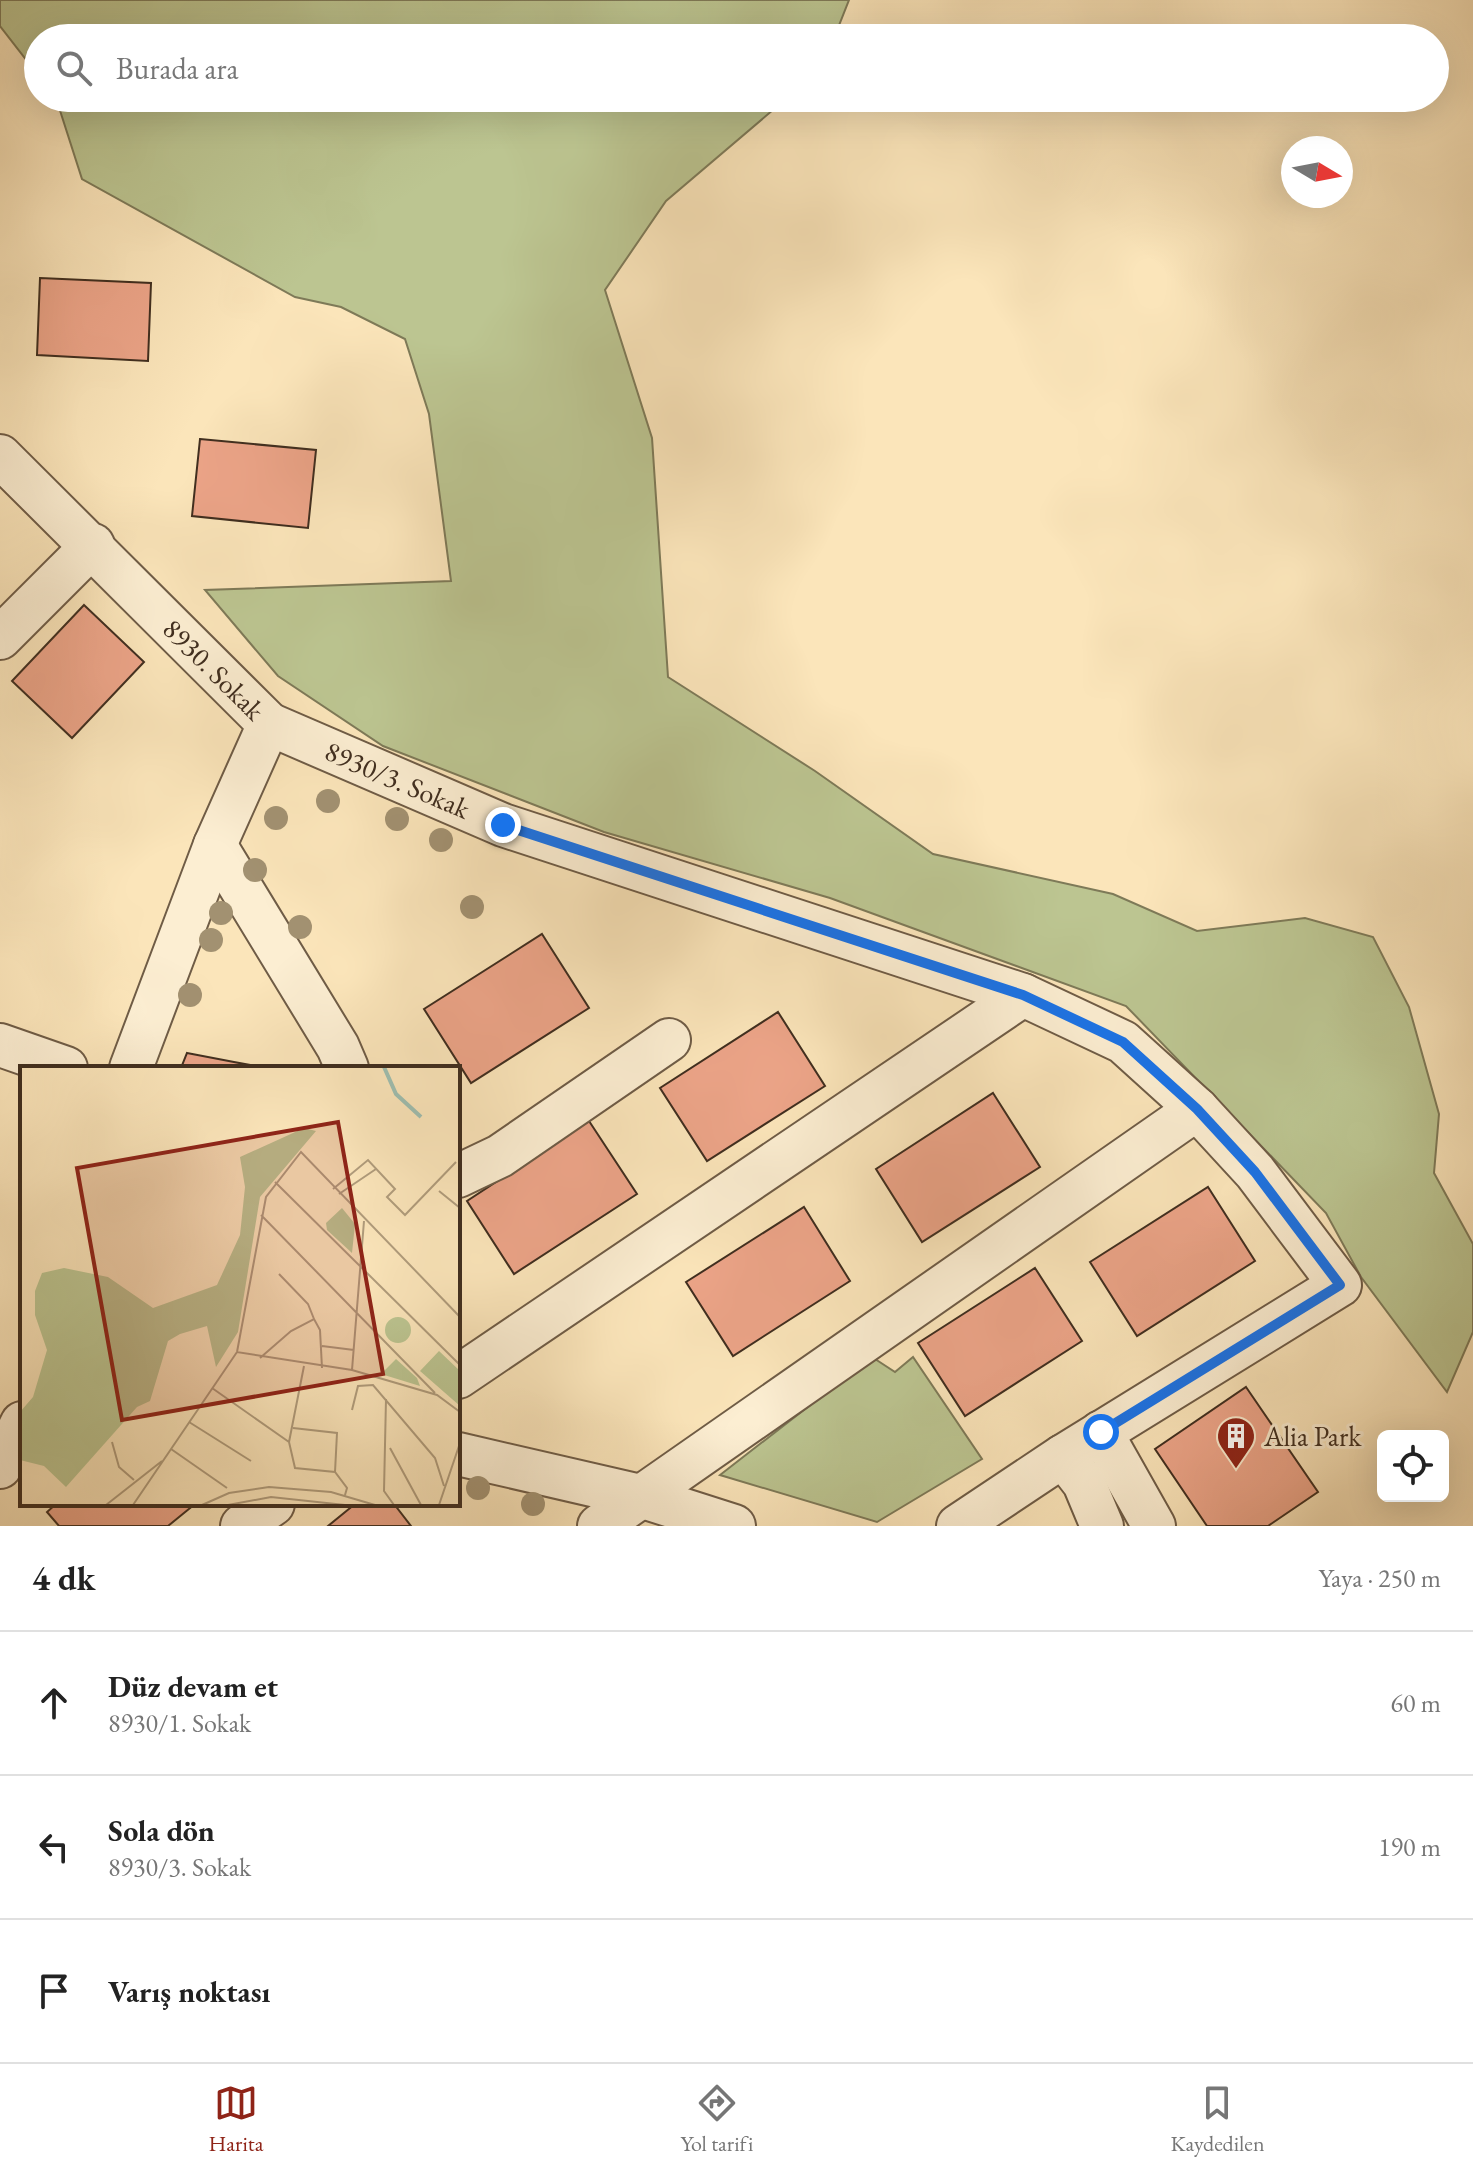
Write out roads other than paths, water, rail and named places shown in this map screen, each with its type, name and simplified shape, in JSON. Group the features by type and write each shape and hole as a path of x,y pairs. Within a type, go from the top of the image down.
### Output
{"street":[{"name":"8930. Sokak","path":"0,456 93,545 269,724 215,845 132,1066"},
{"path":"0,638 93,545"},
{"name":"8930/3. Sokak","path":"269,724 503,825 1023,995 1123,1042 1197,1109 1255,1172 1340,1285 1101,1432"},
{"path":"215,845 338,1047 346,1066"},
{"path":"460,1376 1023,995"},
{"path":"460,1175 500,1156 669,1040"},
{"path":"0,1045 60,1066"},
{"path":"599,1526 1197,1109"},
{"path":"0,1467 20,1427"},
{"path":"958,1526 1101,1432 1154,1526"},
{"path":"460,1454 640,1496 734,1526"},
{"path":"1063,1456 1084,1483 1102,1526"},
{"path":"242,1526 270,1506"}],"place":[{"name":"Alia Park","path":"1236,1470"}]}
